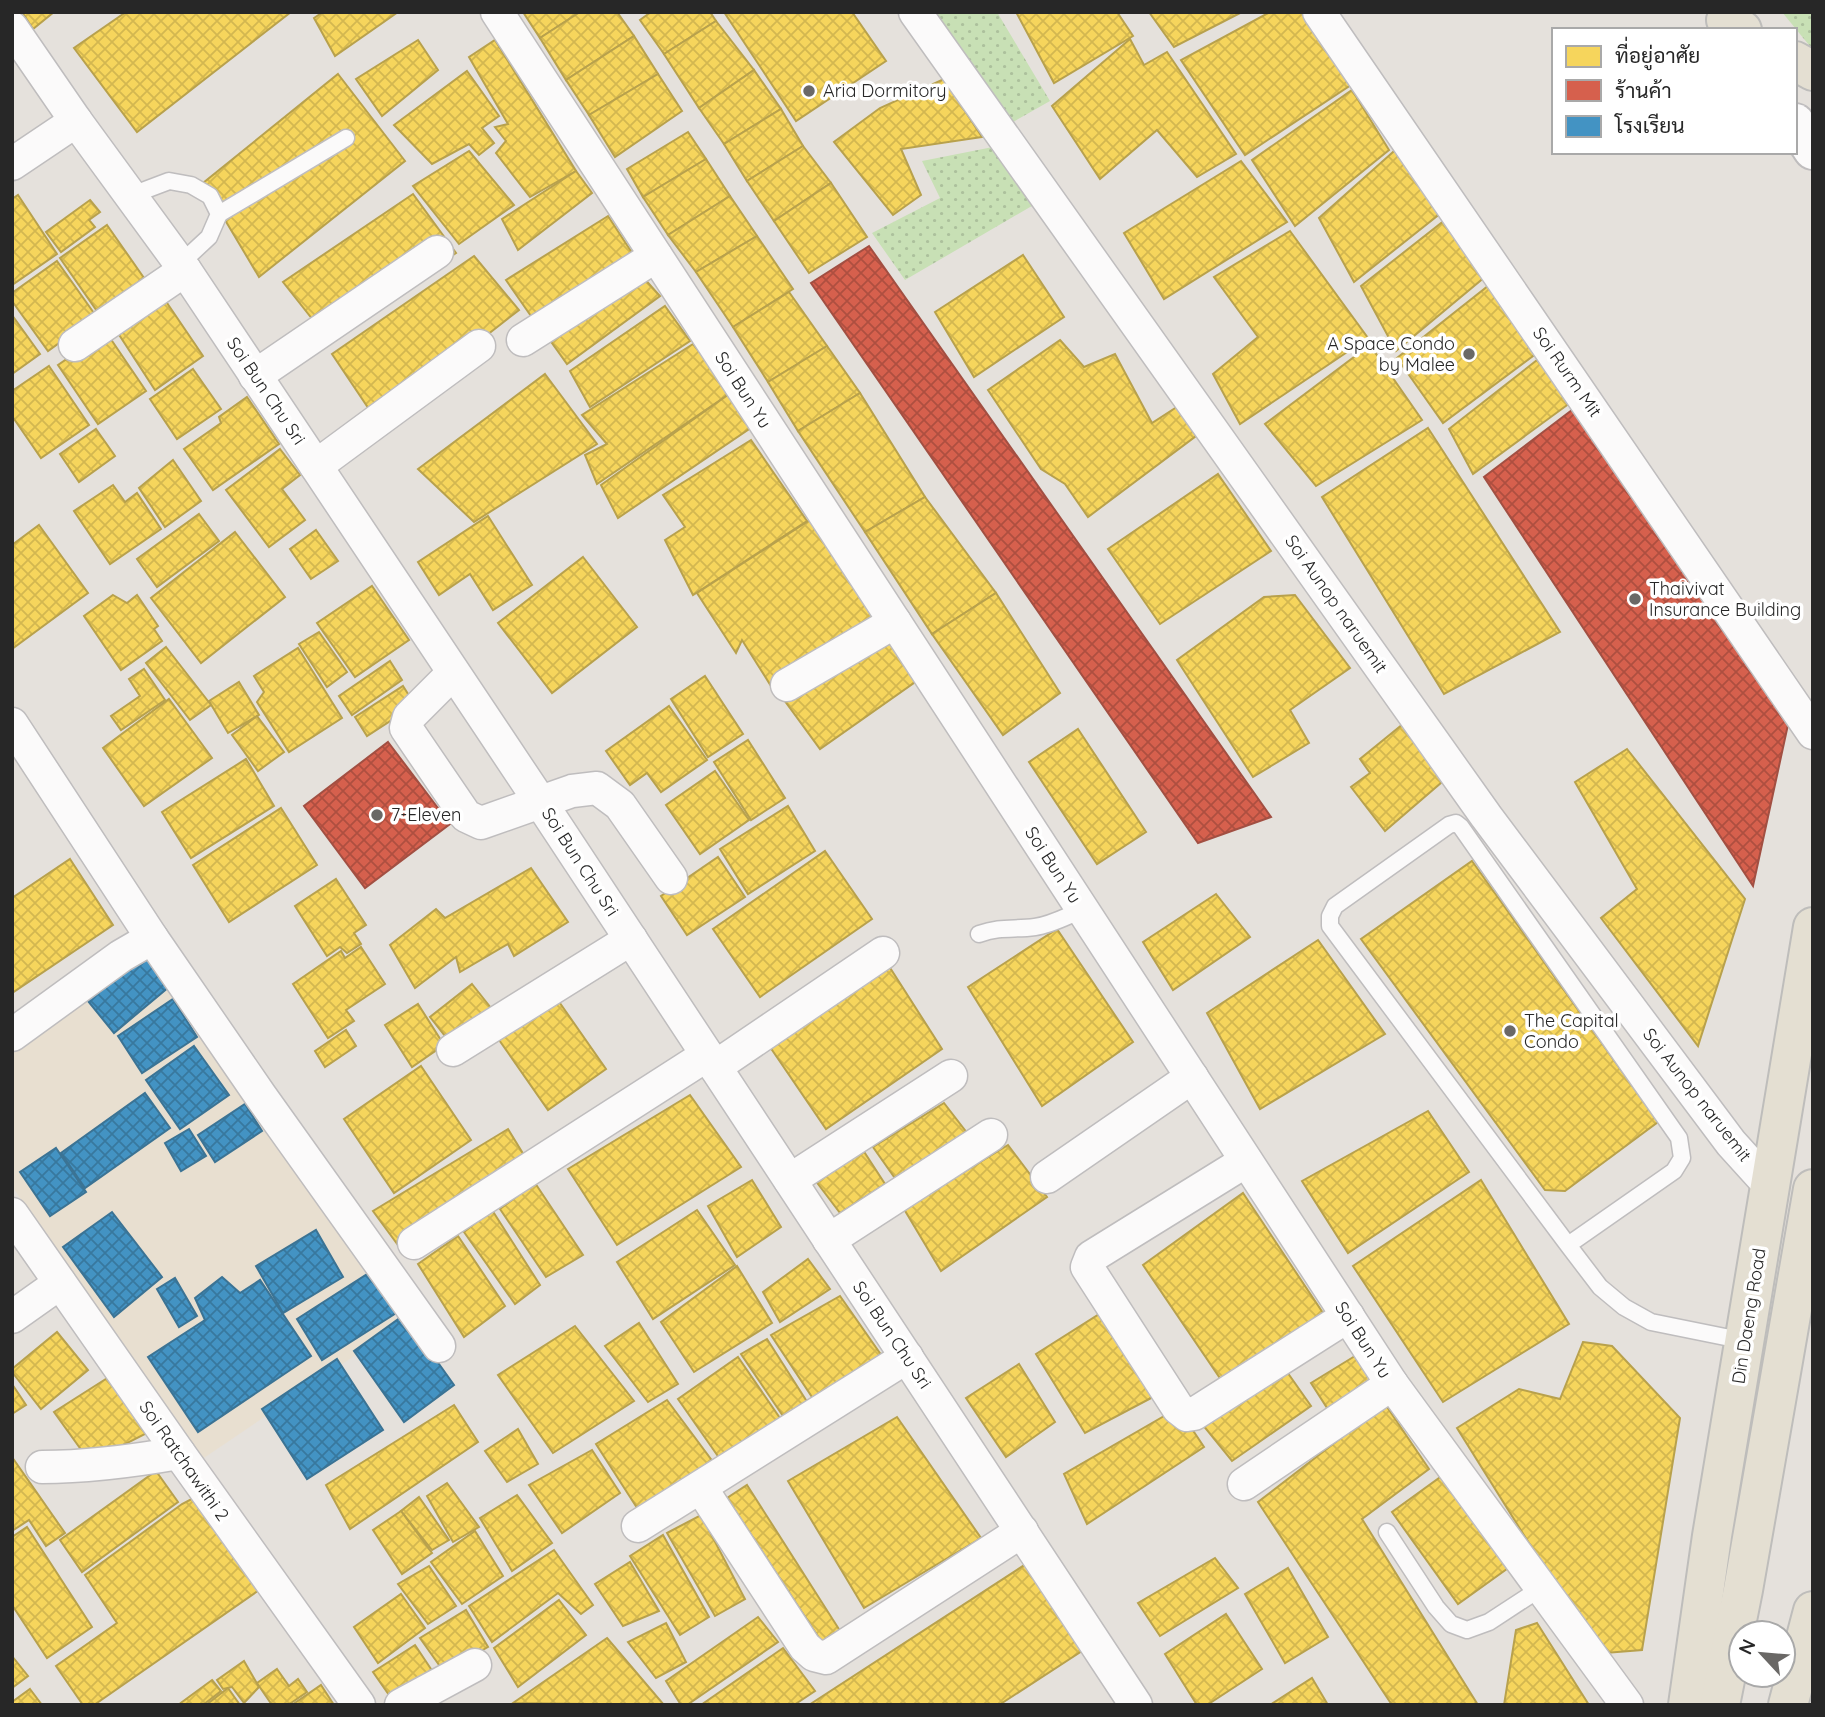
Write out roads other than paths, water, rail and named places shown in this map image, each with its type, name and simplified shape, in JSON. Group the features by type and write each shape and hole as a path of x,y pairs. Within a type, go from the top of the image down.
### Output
{"main road":[{"path":"1797,62 1813,71"},
{"name":"Din Daeng Road","path":"1688,1705 1710,1549 1813,927"},
{"path":"1720,1705 1813,1189"},
{"path":"1788,1705 1813,1611"},
{"path":"1807,1705 1813,1664"}],"street":[{"name":"Soi Bun Yu","path":"497,12 1392,1384 1627,1705"},
{"name":"Soi Aunop naruemit","path":"915,12 1486,816 1731,1143 1770,1186"},
{"name":"Soi Rurm Mit","path":"1319,12 1813,733"},
{"name":"Soi Bun Chu Sri","path":"12,28 183,267 541,803 1136,1705"},
{"path":"12,164 76,121"},
{"path":"255,376 437,252"},
{"path":"523,340 656,256"},
{"path":"75,345 183,267"},
{"path":"316,466 479,346"},
{"path":"787,685 895,622"},
{"path":"453,673 409,717 406,728 466,816 481,823 572,791 597,788 620,804 671,878"},
{"path":"12,724 152,938 439,1346"},
{"path":"12,1035 121,956 152,938"},
{"path":"453,1050 631,939"},
{"path":"414,1243 883,953"},
{"path":"790,1180 951,1076"},
{"path":"1048,1177 1192,1077"},
{"path":"829,1240 991,1135"},
{"path":"1246,1161 1091,1256 1087,1267 1178,1408 1187,1415 1194,1413 1348,1316"},
{"name":"Soi Ratchawithi 2","path":"12,1214 178,1454 359,1705"},
{"path":"12,1317 60,1283"},
{"path":"638,1526 906,1357"},
{"path":"1244,1484 1392,1384"},
{"path":"42,1467 83,1467 178,1454"},
{"path":"701,1488 805,1647 814,1655 826,1658 1022,1531"},
{"path":"401,1705 475,1665"}],"lane":[{"path":"183,267 209,237 219,214 346,138"},
{"path":"132,195 169,181 191,185 210,196 219,214"},
{"path":"1568,1245 1674,1171 1682,1158 1679,1138 1456,823 1449,825 1335,906 1330,916 1330,926 1568,1245 1600,1287 1624,1307 1651,1322 1745,1340"},
{"path":"979,934 998,927 1035,927 1082,910"},
{"path":"1387,1532 1436,1607 1451,1624 1467,1630 1489,1622 1541,1588"}],"place":[{"name":"Aria Dormitory","path":"809,91"},
{"name":"A Space Condo by Malee","path":"1469,354"},
{"name":"Thaivivat Insurance Building","path":"1635,599"},
{"name":"7-Eleven","path":"377,815"},
{"name":"The Capital Condo","path":"1510,1031"}]}
